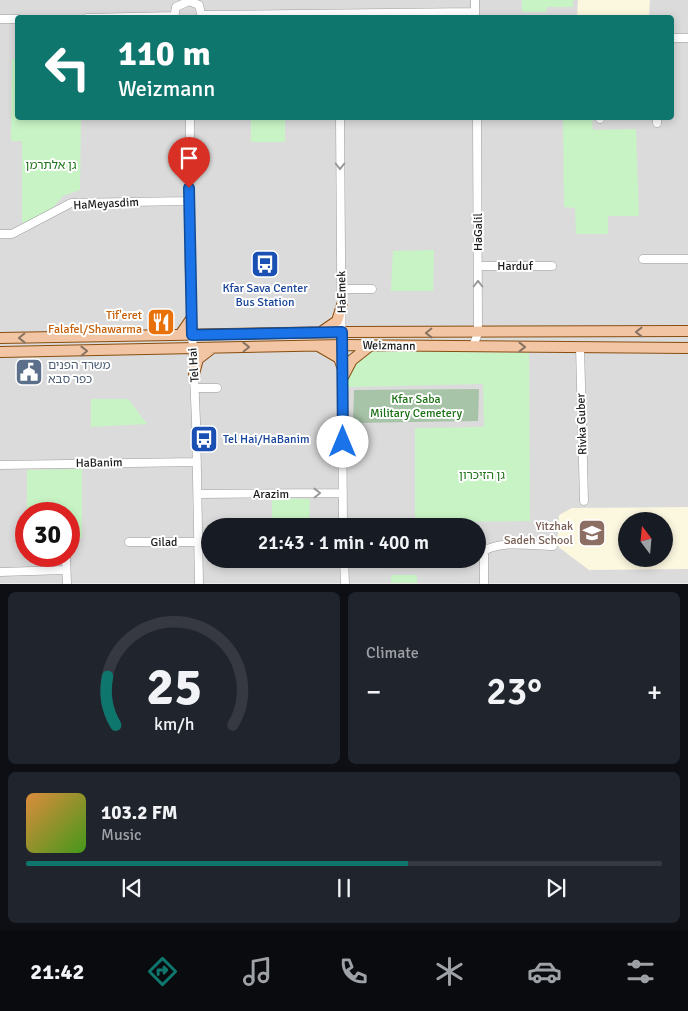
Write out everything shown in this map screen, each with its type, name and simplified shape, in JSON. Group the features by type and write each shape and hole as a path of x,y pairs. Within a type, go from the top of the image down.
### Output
{"main road":[{"path":"317,333 332,326 337,320 342,304"},
{"path":"180,335 191,319"},
{"name":"Weizmann","path":"0,338 342,332 688,331"},
{"name":"Weizmann","path":"0,352 343,345 688,348"},
{"path":"343,373 352,360 371,345"},
{"path":"317,346 333,353 339,358 343,373"},
{"path":"194,374 196,364 202,355 216,348"}],"street":[{"path":"174,15 176,7 189,0 199,5 203,15"},
{"path":"475,0 475,15"},
{"path":"0,19 15,19"},
{"path":"674,38 688,38"},
{"name":"Tel Hai","path":"190,120 191,319 195,388 199,584"},
{"name":"HaEmek","path":"340,120 344,518"},
{"name":"HaGalil","path":"473,346 478,332 477,120"},
{"name":"HaMeyasdim","path":"0,234 12,234 71,204 189,201"},
{"path":"643,259 688,259"},
{"name":"Harduf","path":"478,266 552,266"},
{"path":"342,289 372,290"},
{"name":"Rivka Guber","path":"580,347 584,501"},
{"path":"195,388 217,388"},
{"name":"HaBanim","path":"0,465 197,462"},
{"name":"Arazim","path":"198,494 343,493"},
{"name":"Gilad","path":"129,542 198,542"},
{"path":"484,584 484,551 489,548 498,545 553,546"},
{"path":"344,568 345,584"},
{"path":"0,572 66,570 67,584"}],"shaded area":[{"path":"0,0 688,0 688,583 0,583"},
{"path":"578,0 650,0 649,15 577,15"},
{"name":"Yitzhak Sadeh School","path":"688,507 688,569 589,570 557,546 559,515 572,508"}],"green space":[{"path":"522,0 573,0 573,7 547,7 546,12 522,12"},
{"name":"גן אלתרמן","path":"12,59 15,59 15,120 81,120 80,190 63,196 40,223 22,223 22,141 11,141"},
{"path":"251,120 285,120 285,142 251,142"},
{"path":"563,120 592,120 593,130 636,129 639,216 608,216 608,234 576,234 575,208 564,207"},
{"path":"434,250 433,291 391,291 393,251"},
{"name":"גן הזיכרון","path":"368,351 529,353 530,521 486,521 486,518 415,518 415,428 484,427 483,384 347,387 349,369"},
{"name":"Kfar Saba Military Cemetery","path":"479,389 478,421 353,423 354,390"},
{"path":"91,399 128,399 147,424 91,427"},
{"path":"82,469 82,538 80,538 80,502 27,502 27,470"},
{"path":"272,498 310,499 309,518 272,518"},
{"path":"391,575 417,575 417,583 391,583"}],"place":[{"name":"Kfar Sava Center Bus Station","path":"265,264"},
{"name":"Tif'eret Falafel/Shawarma","path":"161,322"},
{"name":"משרד הפנים כפר סבא","path":"29,372"},
{"name":"Tel Hai/HaBanim","path":"204,439"},
{"name":"Yitzhak Sadeh School","path":"592,533"}],"route":[{"path":"189,188 189,263 192,335 342,332 343,442"}]}
